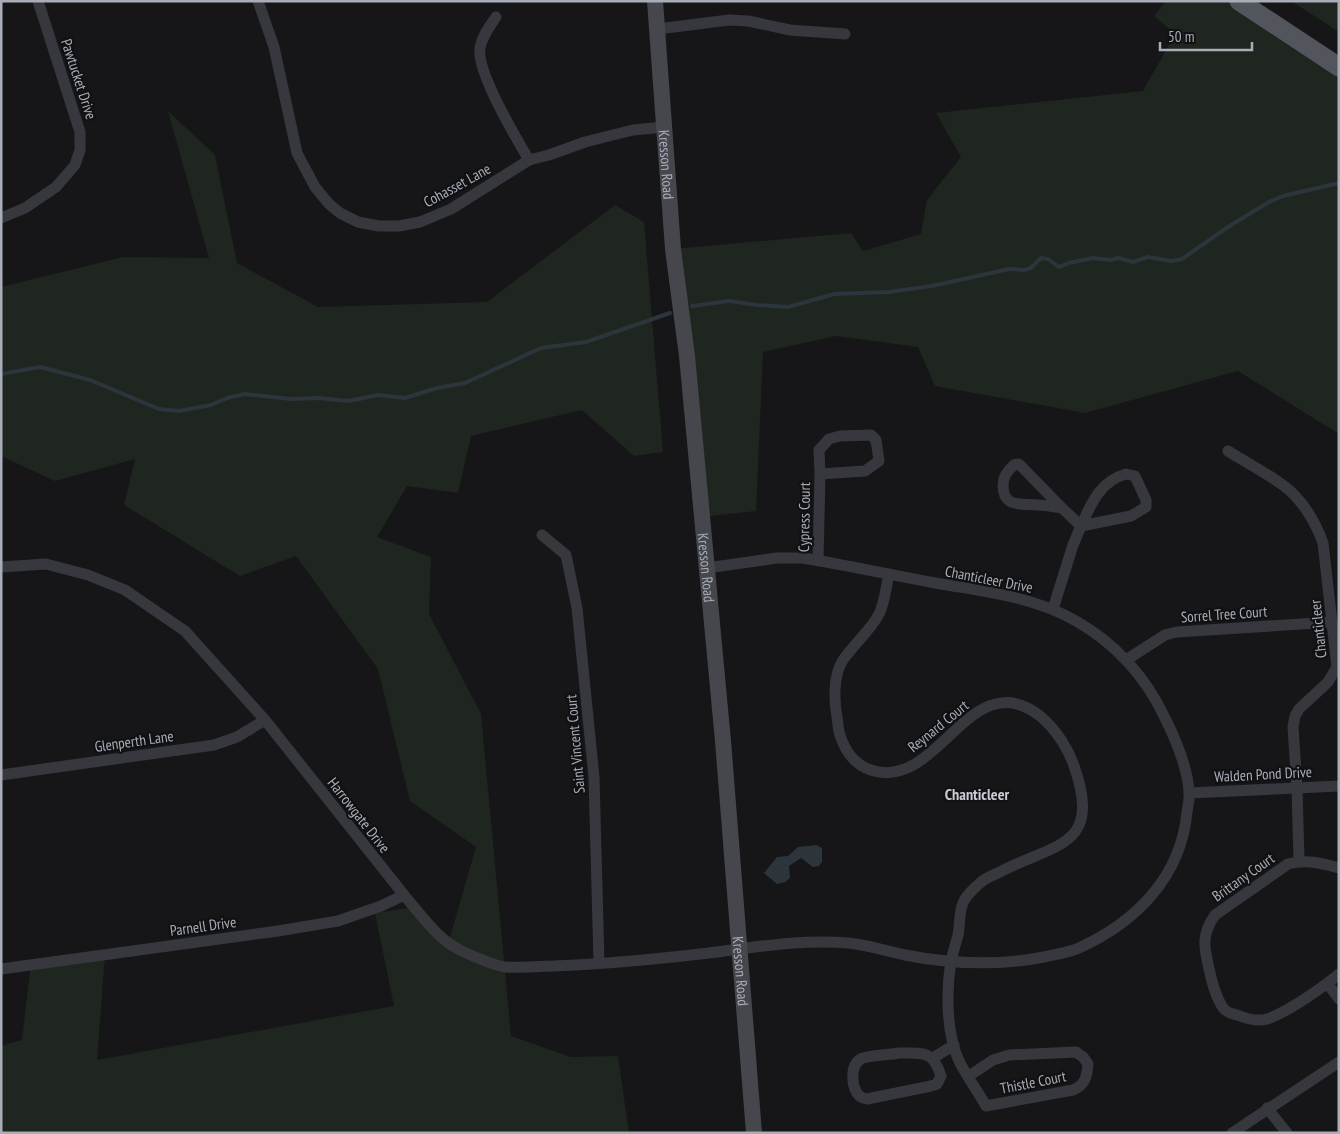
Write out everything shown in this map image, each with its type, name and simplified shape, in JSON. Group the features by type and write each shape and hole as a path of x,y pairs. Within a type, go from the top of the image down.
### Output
{"main road":[{"path":"1239,1 1339,67"}],"street":[{"name":"Pawtucket Drive","path":"1,218 25,208 56,187 75,165 80,150 80,132 38,1"},
{"name":"Cohasset Lane","path":"258,1 274,47 297,153 315,187 329,204 340,213 358,222 379,226 399,226 420,222 451,209 529,160 634,130 665,127"},
{"name":"Kresson Road","path":"655,1 673,249 687,356 707,568 754,1133"},
{"path":"496,17 480,46 480,58 502,114 529,160"},
{"path":"658,29 729,20 748,21 790,30 845,34"},
{"name":"Cypress Court","path":"818,561 819,450 829,439 840,436 871,435 876,440 878,461 865,471 820,474"},
{"name":"Chanticleer","path":"1228,451 1286,487 1303,506 1318,529 1324,543 1337,668 1328,682 1299,709 1295,716 1293,727 1299,861"},
{"path":"1062,508 1038,504 1014,504 1007,499 1004,493 1003,483 1008,470 1014,465 1019,464 1081,526"},
{"path":"1053,610 1073,545 1081,526 1094,498 1101,488 1119,476 1126,474 1135,476 1146,500 1146,507 1131,516 1081,526"},
{"name":"Saint Vincent Court","path":"542,535 566,555 577,608 594,777 599,963"},
{"name":"Chanticleer Drive","path":"707,568 777,558 802,558 1017,597 1077,621 1126,660 1143,678 1159,705 1174,737 1183,762 1190,793 1182,843 1168,873 1147,902 1114,929 1078,948 1030,960 988,964 951,962 852,944 803,942 740,948"},
{"name":"Harrowgate Drive","path":"1,567 46,564 88,575 125,590 185,631 265,720 404,895 451,945 503,967 581,965 740,948"},
{"name":"Reynard Court","path":"889,574 880,612 873,624 842,662 836,683 836,710 840,737 859,766 869,771 884,773 900,771 915,764 932,752 963,722 983,708 999,702 1014,702 1033,711 1047,722 1060,738 1074,764 1084,801 1083,818 1076,833 1064,843 980,882 963,903 959,932 951,962 948,1005 954,1045 960,1063 986,1106"},
{"name":"Sorrel Tree Court","path":"1126,660 1165,635 1177,632 1332,622"},
{"name":"Glenperth Lane","path":"1,774 214,745 237,737 265,720"},
{"name":"Walden Pond Drive","path":"1190,793 1339,786"},
{"name":"Brittany Court","path":"1339,868 1299,861 1288,864 1215,915 1208,925 1205,934 1204,949 1213,984 1222,1007 1226,1011 1248,1019 1267,1019 1281,1013 1328,984 1339,974"},
{"name":"Parnell Drive","path":"1,969 338,921 381,906 404,895"},
{"path":"1328,984 1339,999"},
{"path":"933,1058 954,1045"},
{"name":"Thistle Court","path":"969,1076 993,1060 1010,1055 1076,1052 1088,1064 1084,1082 1073,1090 986,1106"},
{"path":"899,1053 923,1053 933,1058 942,1076 937,1084 867,1099 860,1097 856,1093 853,1082 853,1068 856,1062 862,1058 899,1053"},
{"path":"1232,1133 1339,1062"},
{"path":"1267,1108 1287,1133"}],"shaded area":[{"path":"1166,1 1239,1 1339,67 1339,434 1238,371 1085,413 935,386 918,347 836,336 763,352 756,511 701,517 673,249 851,233 863,251 921,234 927,200 961,157 936,113 1143,91 1175,34 1154,16"},
{"path":"1291,1 1339,1 1339,32"},
{"path":"168,111 215,155 237,263 318,307 487,302 615,205 644,222 663,452 634,456 582,410 471,436 458,493 407,486 377,537 431,557 429,614 481,714 511,1036 571,1057 618,1056 629,1133 1,1133 1,1046 22,1040 31,963 105,954 97,1060 394,1006 375,913 414,907 448,944 476,847 410,801 378,669 296,556 240,576 124,505 135,459 55,481 1,456 1,287 123,257 209,258"},
{"path":"816,845 822,848 822,862 819,866 813,867 801,858 789,866 790,878 785,882 777,884 764,873 777,857 788,856 798,847"}],"waterway":[{"path":"692,306 729,301 788,307 834,294 889,292 932,286 1009,269 1024,270 1031,268 1041,258 1048,259 1059,267 1093,258 1111,260 1118,258 1133,262 1148,257 1171,261 1182,259 1228,227 1269,202 1283,196 1339,183"},
{"path":"1,374 40,367 90,380 159,409 179,411 211,405 227,398 245,394 291,399 318,398 349,401 378,395 405,398 437,388 465,383 541,348 586,342 670,313"}],"district":[{"name":"Chanticleer","path":"977,794"}]}
